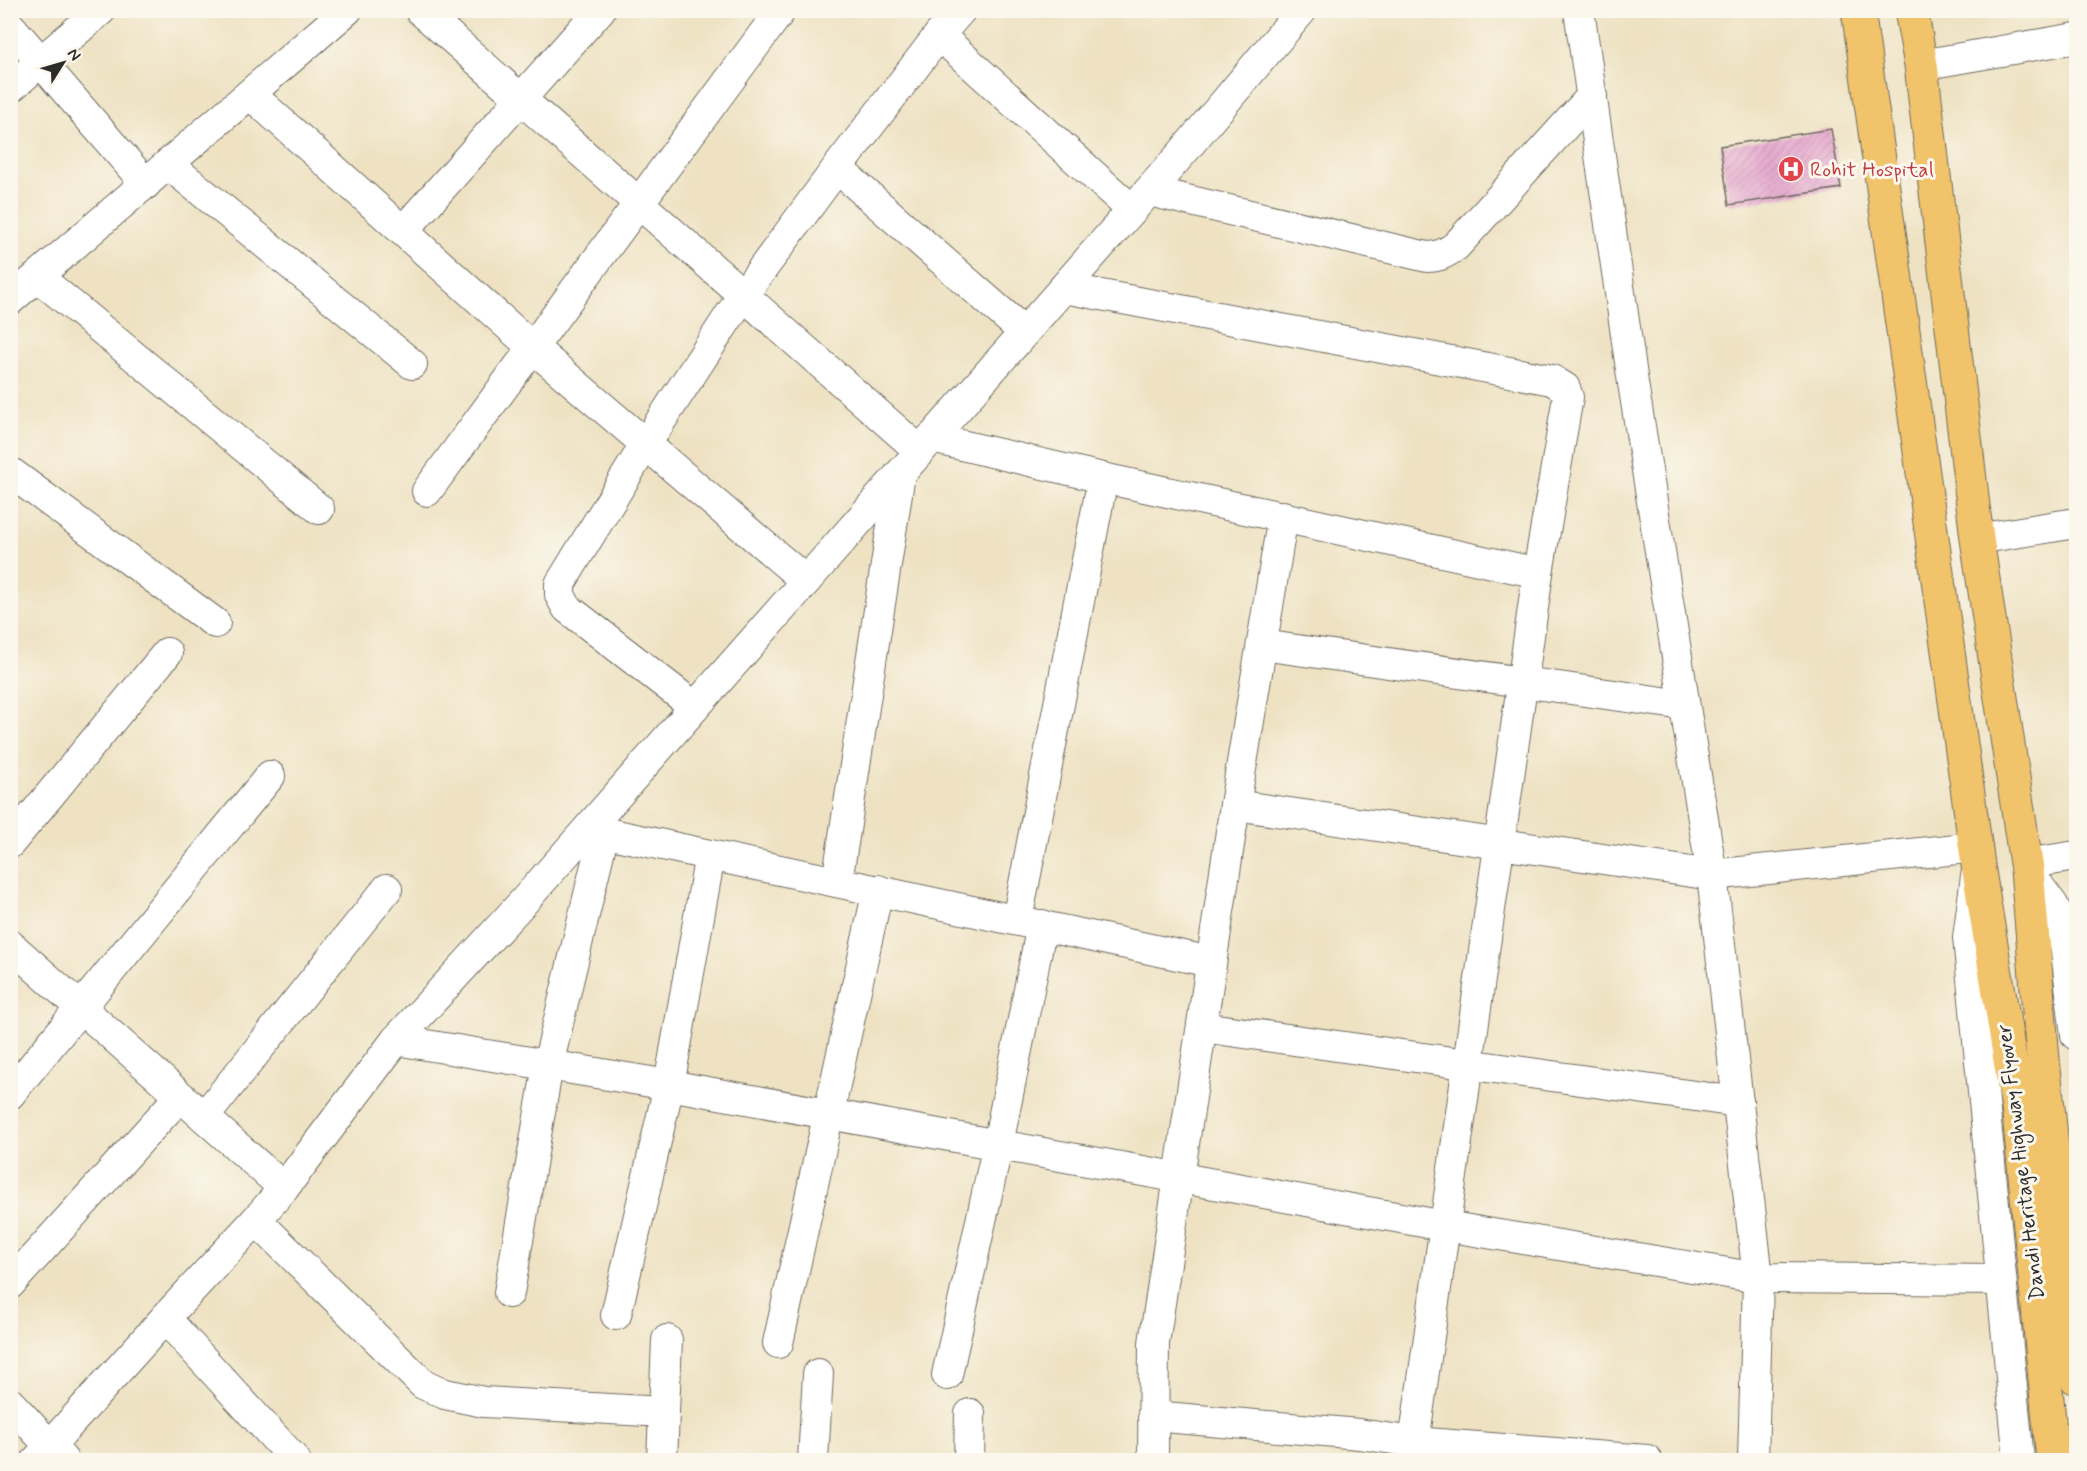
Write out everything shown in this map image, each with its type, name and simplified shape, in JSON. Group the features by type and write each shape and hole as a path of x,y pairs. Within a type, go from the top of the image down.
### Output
{"main road":[{"name":"Dandi Heritage Highway Flyover","path":"1858,10 1977,856 2033,1107 2076,1378"},
{"name":"Dandi Heritage Highway Flyover","path":"1911,10 1921,66 1977,539 2027,867 2033,1107 2053,1461"}],"street":[{"path":"10,88 101,10"},
{"path":"10,300 347,10"},
{"path":"420,10 743,295 925,444 1103,478 1538,573"},
{"path":"403,231 600,10"},
{"path":"427,491 781,10"},
{"path":"695,707 567,608 560,595 560,584 645,445 743,295 837,168 939,35 961,10"},
{"path":"10,1403 50,1455 165,1318 284,1188 396,1040 596,831 695,707 1140,201 1302,10"},
{"path":"1579,10 1633,383 1712,875 1758,1278 1753,1461"},
{"path":"10,26 146,184"},
{"path":"939,35 1140,201 1427,257 1446,254 1456,246 1592,96"},
{"path":"1921,66 2076,38"},
{"path":"250,94 532,347 806,581"},
{"path":"168,164 412,364"},
{"path":"837,168 1024,332"},
{"path":"38,277 319,508"},
{"path":"1064,288 1552,380 1565,388 1568,396 1538,573 1414,1442"},
{"path":"10,472 215,623"},
{"path":"837,882 900,474"},
{"path":"947,1375 998,1144 1029,923 1103,478"},
{"path":"1153,1461 1154,1343 1235,805 1283,516"},
{"path":"1977,539 2076,523"},
{"path":"1262,645 1684,705"},
{"path":"10,843 167,653"},
{"path":"10,1094 270,776"},
{"path":"1235,805 1712,875 1977,856 1968,938 2019,1461"},
{"path":"596,831 1211,962"},
{"path":"509,1293 548,1065 596,831"},
{"path":"616,1315 669,1085 710,855"},
{"path":"2076,856 2027,867 2053,905 2060,920 2076,1035"},
{"path":"204,1117 387,889"},
{"path":"778,1343 878,890"},
{"path":"10,945 284,1188"},
{"path":"1202,1026 1738,1102"},
{"path":"396,1040 669,1085 1445,1226 1758,1278 2001,1280"},
{"path":"10,1284 180,1096"},
{"path":"256,1220 423,1384 445,1394 484,1402 664,1412"},
{"path":"165,1318 295,1461"},
{"path":"662,1461 668,1340"},
{"path":"813,1461 818,1374"},
{"path":"969,1461 970,1414"},
{"path":"1153,1416 1358,1447 1414,1442 1562,1457 1647,1461"}],"building":[{"path":"1831,129 1841,188 1729,205 1720,146"}],"place":[{"name":"Rohit Hospital","path":"1791,169"}]}
